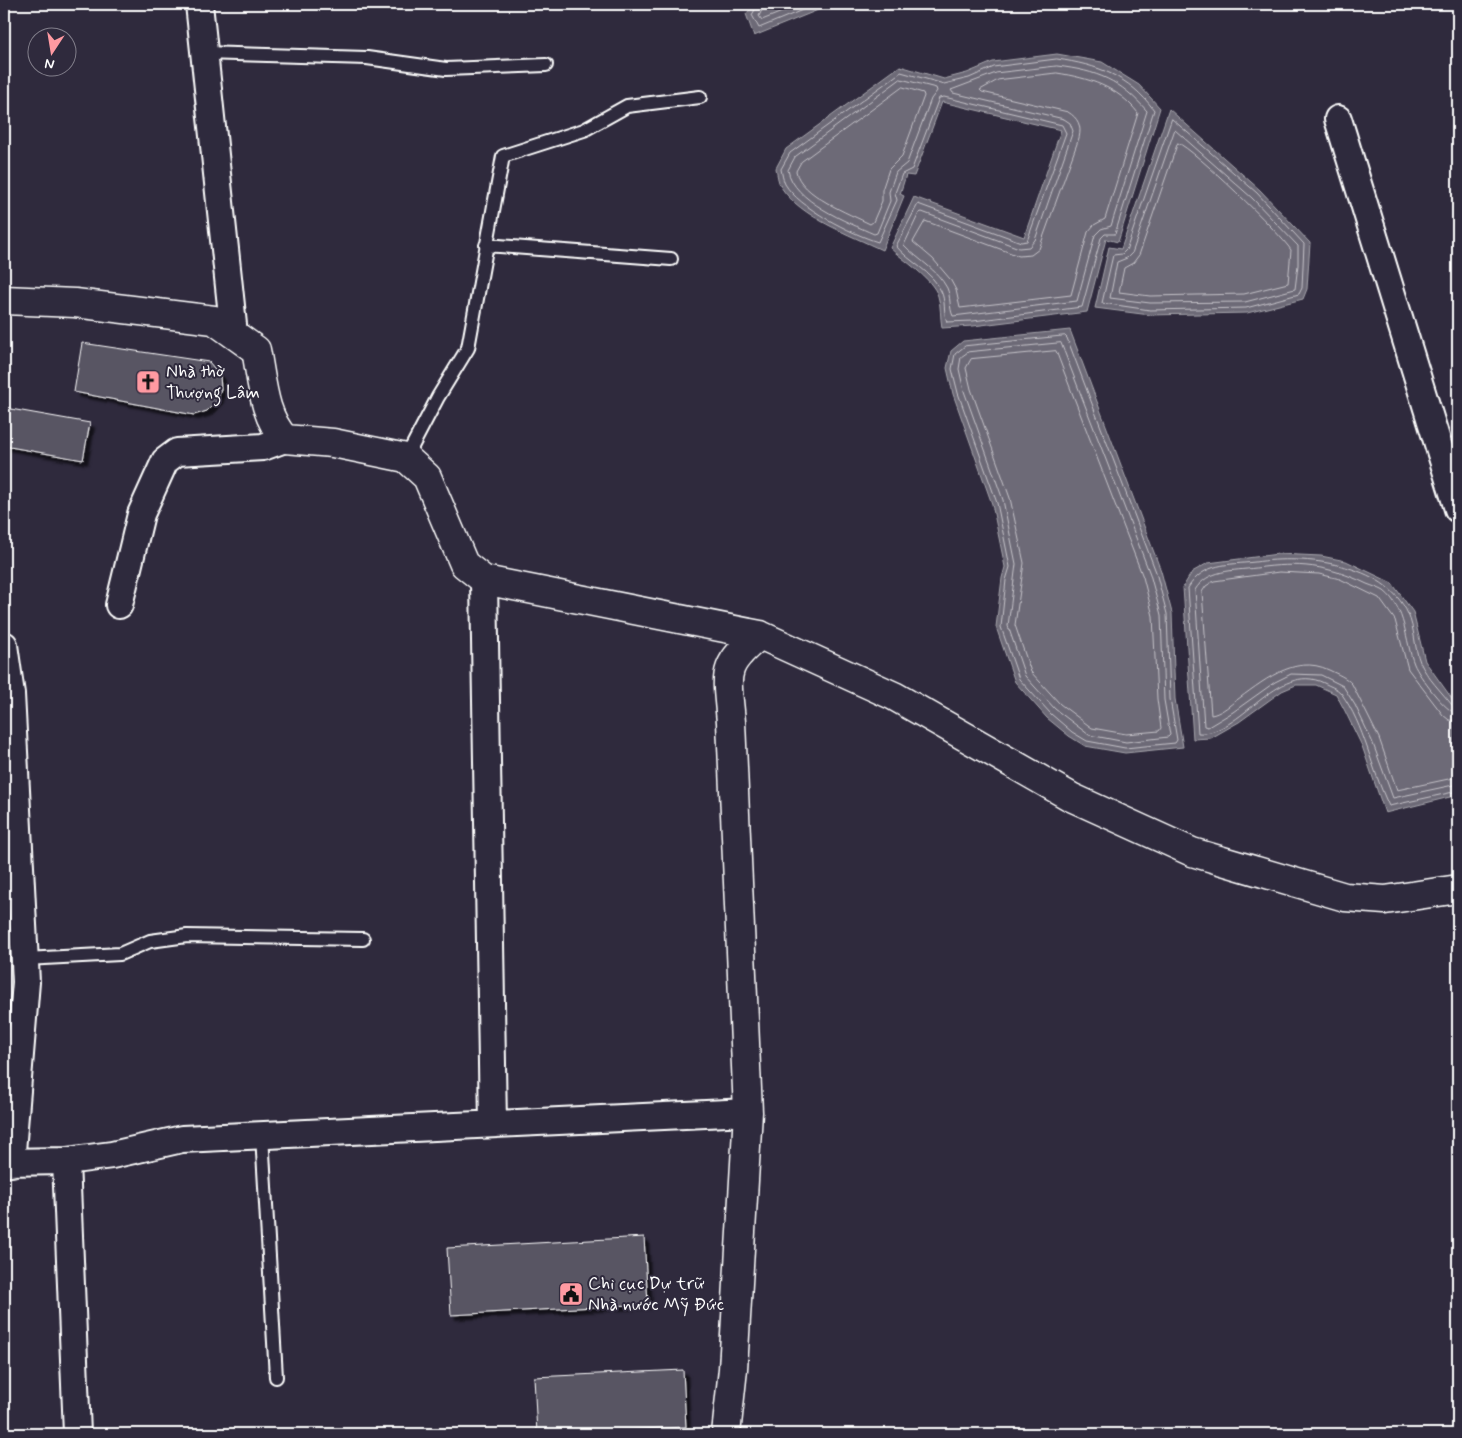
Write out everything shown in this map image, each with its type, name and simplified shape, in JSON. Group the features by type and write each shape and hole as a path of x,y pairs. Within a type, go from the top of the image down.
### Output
{"street":[{"path":"199,4 234,334"},
{"path":"1338,118 1458,509"},
{"path":"4,300 75,303 214,320 256,350 267,409 277,431 285,439"},
{"path":"120,605 141,514 164,461 177,452 263,448 285,439 333,443 406,458 427,477 464,564 484,580 760,635 894,696 1070,796 1192,852 1345,897 1385,900 1458,889"},
{"path":"484,580 493,1124"},
{"path":"726,1434 733,1369 748,1112 732,732 727,675 737,653 760,635"},
{"path":"4,645 12,694 26,982 8,1162 66,1161 112,1155 182,1139 748,1112"},
{"path":"66,1161 77,1434"}],"lane":[{"path":"204,53 367,58 446,69 546,65"},
{"path":"406,458 438,397 468,348 503,156 584,130 627,106 700,97"},
{"path":"486,245 671,258"},
{"path":"25,959 92,957 120,954 150,941 187,936 363,939"},
{"path":"262,1135 276,1377"}],"water":[{"path":"755,4 822,4 823,8 754,36 746,14"},
{"path":"1057,54 1102,62 1139,85 1160,108 1118,242 1106,239 1087,312 942,328 939,300 935,289 924,276 890,248 914,197 1024,237 1061,130 942,102 914,176 906,175 900,194 904,196 882,250 813,216 789,198 780,185 776,168 786,149 900,66 944,79 967,73 993,62"},
{"path":"1169,109 1260,190 1310,243 1307,289 1303,299 1247,313 1150,315 1095,308 1109,247 1121,249"},
{"path":"1070,330 1161,571 1172,613 1175,699 1183,747 1125,753 1085,746 1069,736 1047,718 1015,682 996,627 1005,567 992,504 953,394 947,368 951,351 963,341"},
{"path":"1278,554 1321,556 1346,561 1392,583 1413,612 1425,661 1458,707 1458,795 1385,813 1362,746 1336,694 1316,685 1296,685 1282,691 1239,722 1211,738 1193,739 1183,587 1192,572 1208,563"}],"building":[{"name":"Nhà thờ Thượng Lâm","path":"82,343 209,362 220,375 221,389 218,400 207,411 194,415 74,392"},
{"path":"5,408 90,423 83,460 4,446"},
{"path":"644,1237 648,1304 451,1315 447,1248"},
{"path":"683,1370 686,1427 537,1434 534,1377"}],"place":[{"name":"Nhà thờ Thượng Lâm","path":"148,382"},
{"name":"Chi cục Dự trữ Nhà nước Mỹ Đức","path":"571,1294"}]}
